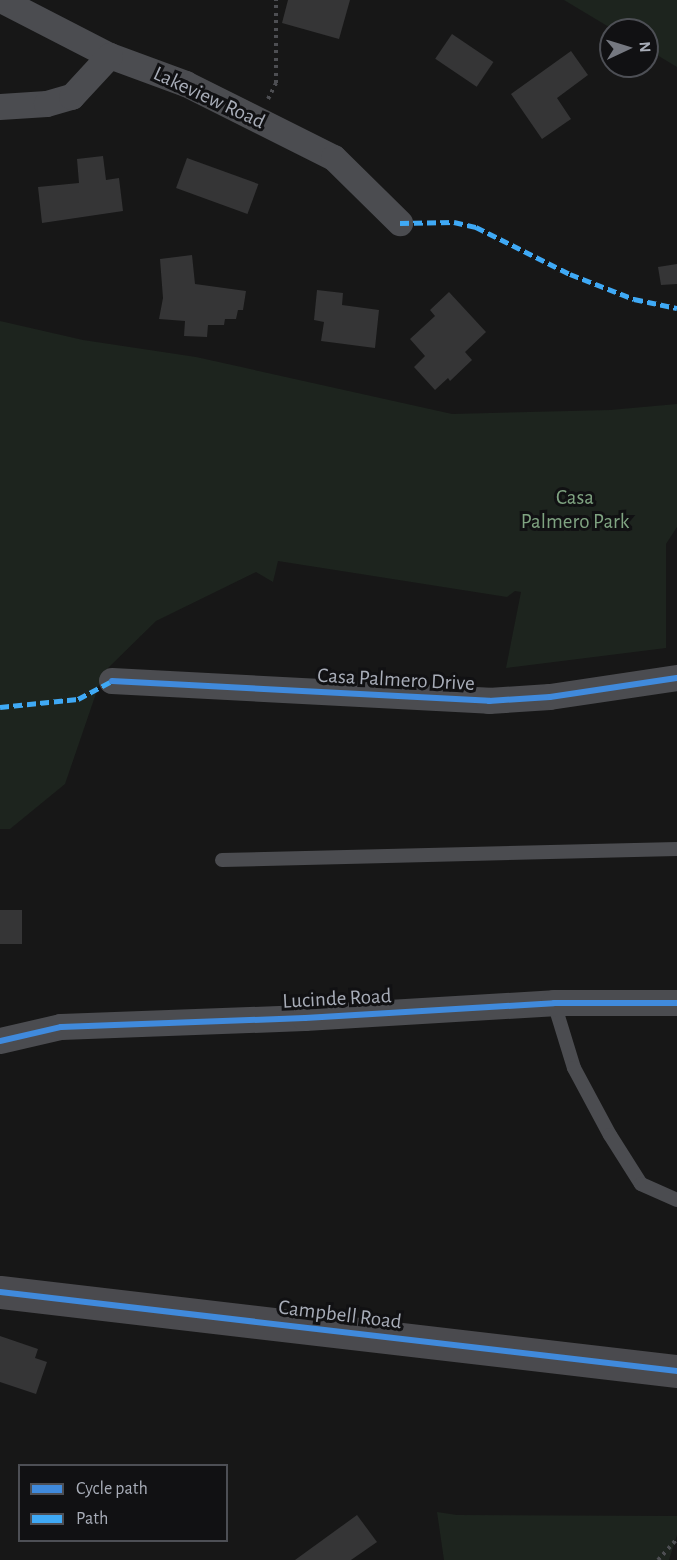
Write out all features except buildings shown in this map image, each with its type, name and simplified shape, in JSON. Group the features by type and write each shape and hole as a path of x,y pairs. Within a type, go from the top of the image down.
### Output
{"street":[{"name":"Lakeview Road","path":"1,0 110,56 186,84 334,158 400,222"},
{"path":"0,107 47,104 72,97 110,56"},
{"name":"Casa Palmero Drive","path":"112,681 489,701 550,697 677,678"},
{"name":"Lucinde Road","path":"0,1041 61,1028 305,1018 555,1003 677,1003"},
{"name":"Campbell Road","path":"0,1292 677,1371"}],"lane":[{"path":"222,860 677,849"},
{"path":"555,1003 574,1068 609,1135 641,1184 677,1200"}],"path":[{"path":"276,0 276,83"},
{"path":"658,1560 677,1539"}],"green space":[{"path":"564,0 677,0 677,67 659,56 659,18 599,18 599,21"},
{"name":"Casa Palmero Park","path":"0,321 83,340 196,357 452,414 610,410 677,404 677,527 666,544 666,648 506,668 521,592 515,591 507,597 278,561 273,582 256,572 156,621 103,673 65,784 10,829 0,829"},
{"path":"437,1512 457,1515 677,1516 677,1535 669,1560 444,1560"}],"marked path":[{"path":"400,223 454,222 476,227 570,274 634,299 677,308"},
{"path":"0,707 78,699 112,681"}],"cycle path":[{"path":"112,681 489,701 550,697 677,678"},
{"path":"0,1041 61,1027 305,1018 554,1003 677,1003"},
{"path":"0,1292 677,1371"}]}
